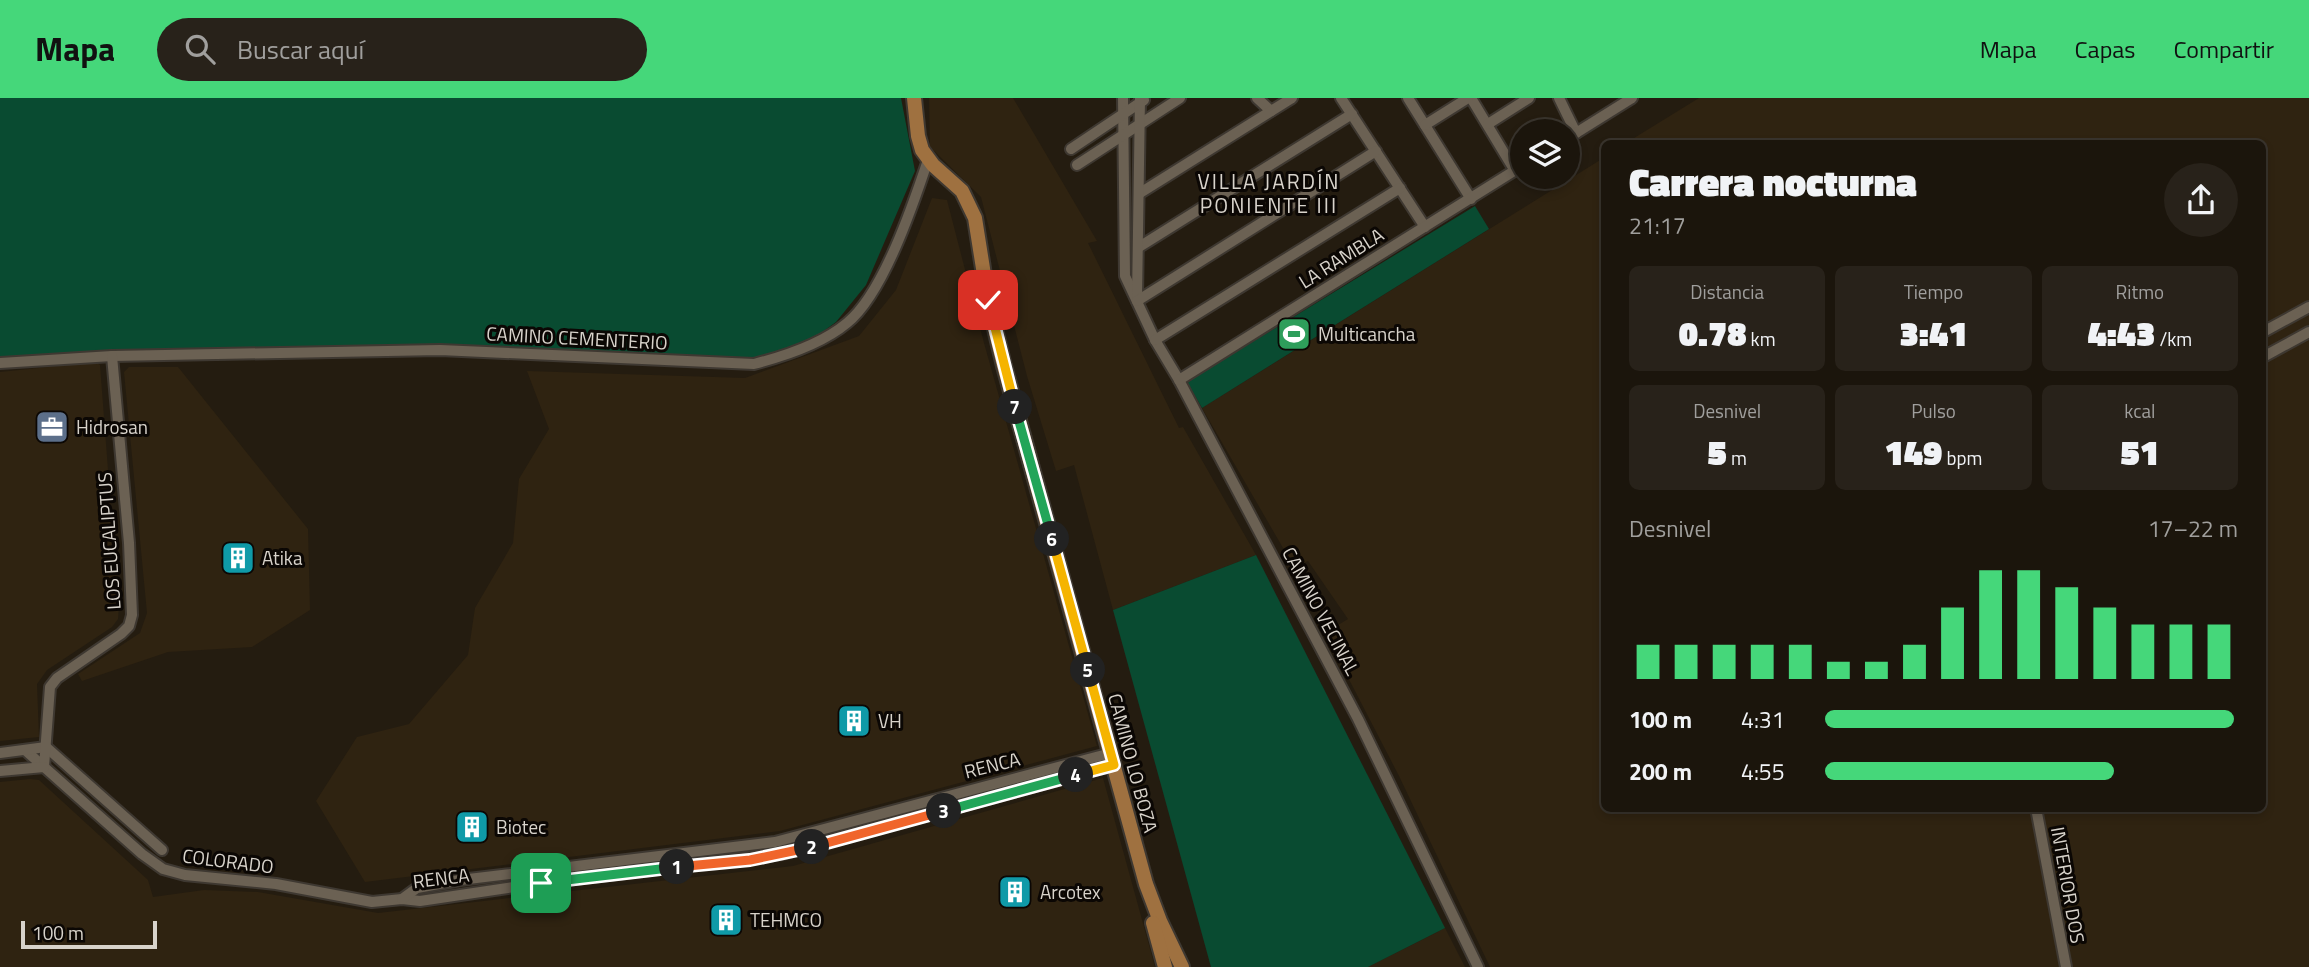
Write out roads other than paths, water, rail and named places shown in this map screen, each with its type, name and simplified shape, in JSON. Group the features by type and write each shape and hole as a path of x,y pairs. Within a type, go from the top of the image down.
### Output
{"main road":[{"name":"CAMINO LO BOZA","path":"914,98 922,150 928,160 962,191 975,218 998,345 1146,884 1165,967"},
{"name":"CAMINO LO BOZA","path":"1146,884 1182,967"}],"street":[{"path":"1123,98 1123,135"},
{"path":"1077,165 1180,98"},
{"path":"1257,98 1271,111"},
{"path":"1140,193 1292,98"},
{"path":"1341,98 1425,227"},
{"path":"1408,98 1471,199"},
{"path":"1424,125 1469,98 1510,156"},
{"path":"1488,124 1529,98"},
{"path":"1559,98 1566,119"},
{"path":"1580,130 1632,98"},
{"path":"1071,149 1142,99"},
{"path":"1137,301 1142,99"},
{"path":"1139,247 1352,114"},
{"name":"CAMINO VECINAL","path":"1123,135 1125,276 1155,340 1179,380 1358,719 1478,967"},
{"path":"1137,301 1376,151"},
{"name":"CAMINO CEMENTERIO","path":"0,363 112,356 440,350 754,364 786,354 833,333 848,323 860,309 874,291 895,246 928,160"},
{"name":"LA RAMBLA","path":"1179,380 1510,175"},
{"path":"1155,340 1400,188"},
{"path":"2266,330 2309,307"},
{"path":"2266,355 2309,332"},
{"name":"LOS EUCALIPTUS","path":"44,767 50,687 57,678 121,635 129,626 132,615 129,543 112,356"},
{"path":"0,753 47,747"},
{"name":"COLORADO","path":"47,747 162,850"},
{"name":"COLORADO","path":"25,750 142,854 153,863 174,873 276,884 372,902 402,899"},
{"name":"RENCA","path":"402,899 417,888 460,880 762,844 1019,777 1112,759"},
{"name":"RENCA","path":"402,899 420,901 461,893 750,860 798,851 1023,789 1112,759"},
{"path":"0,771 44,767"},
{"path":"1019,777 1023,789"},
{"name":"INTERIOR DOS","path":"2037,812 2066,967"},
{"path":"862,820 865,833"},
{"path":"460,880 461,893"}],"place":[{"name":"Multicancha","path":"1294,334"},
{"name":"Hidrosan","path":"52,427"},
{"name":"Atika","path":"238,558"},
{"name":"VH","path":"854,721"},
{"name":"Biotec","path":"472,827"},
{"name":"Arcotex","path":"1015,892"},
{"name":"TEHMCO","path":"726,920"}],"district":[{"name":"VILLA JARDÍN PONIENTE III","path":"1269,194"}]}
